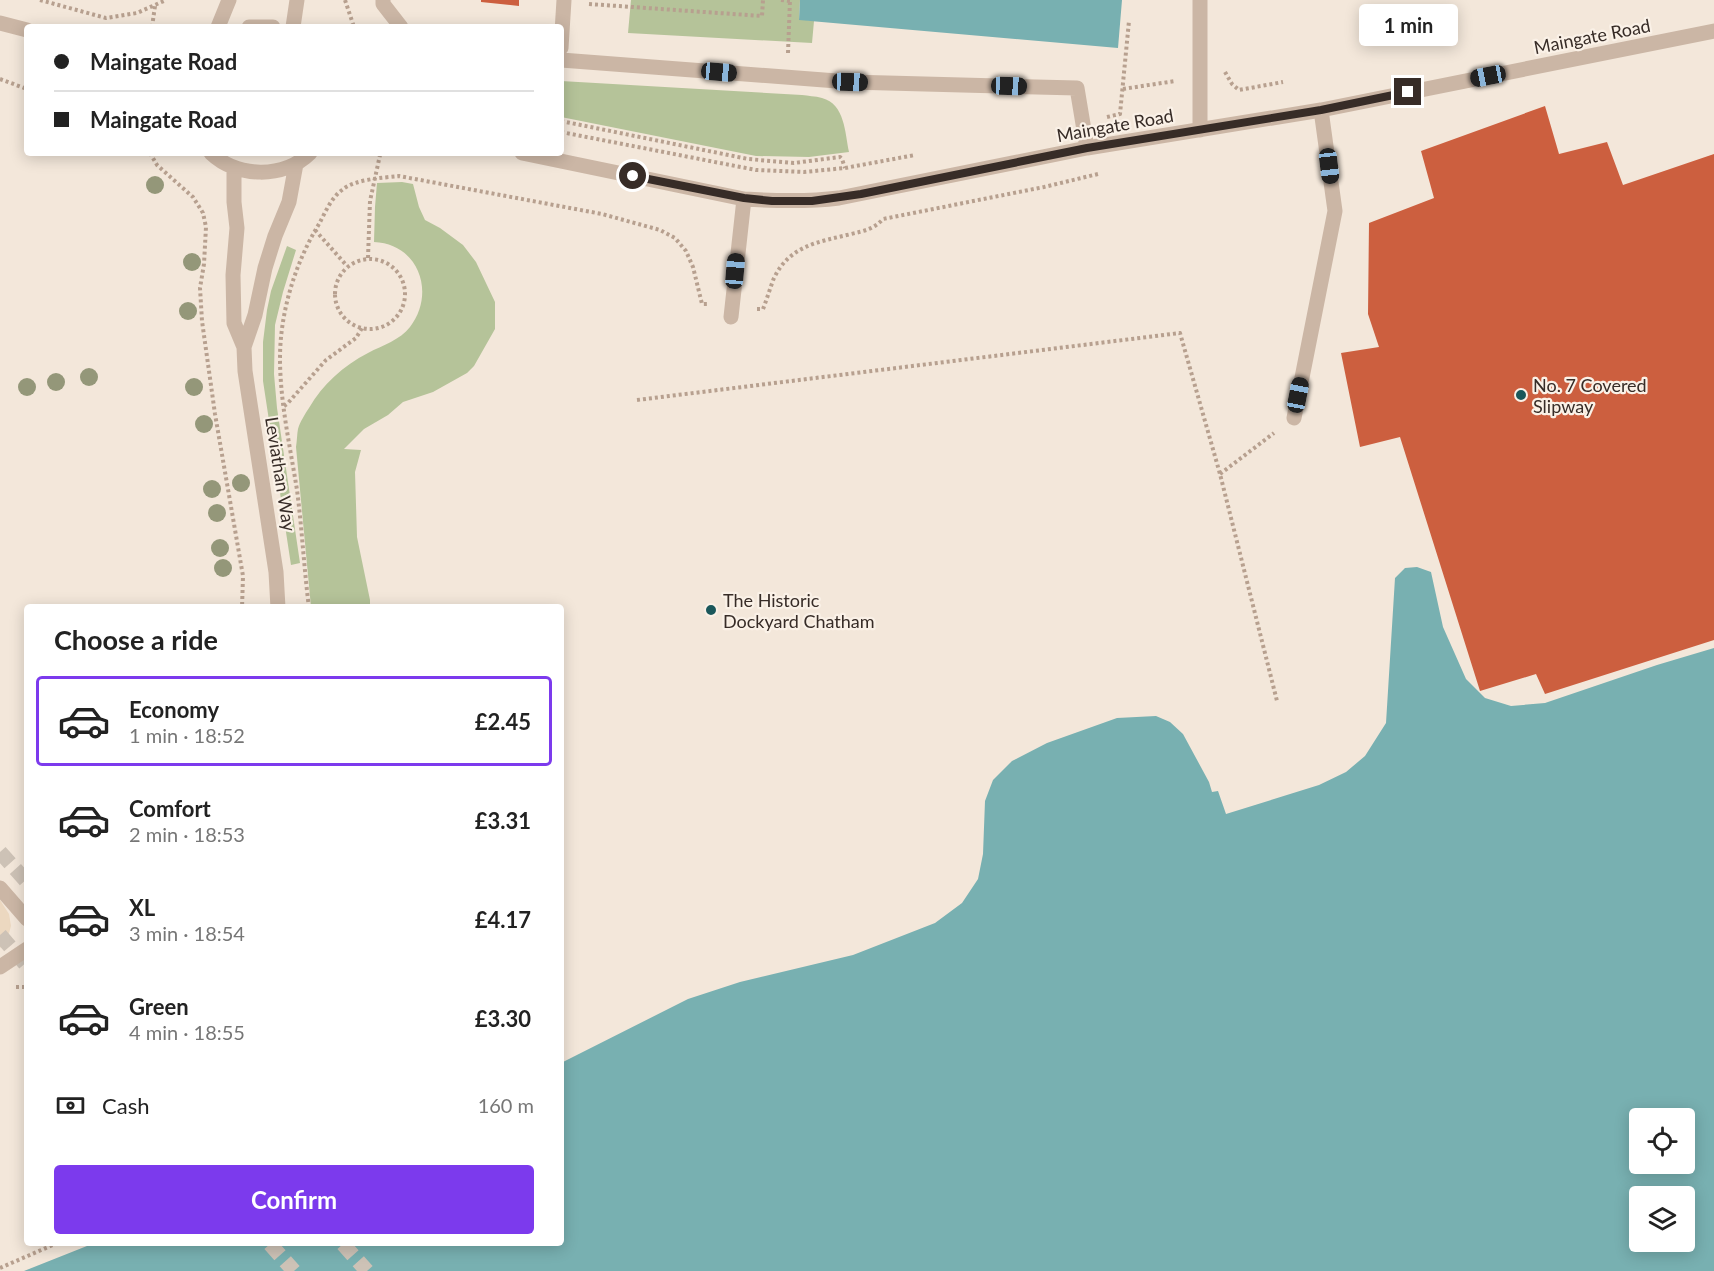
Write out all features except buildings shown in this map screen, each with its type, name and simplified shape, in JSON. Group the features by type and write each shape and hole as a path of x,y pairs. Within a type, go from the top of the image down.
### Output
{"street":[{"path":"219,24 229,0"},
{"path":"293,24 297,0"},
{"path":"383,0 383,4 399,24"},
{"path":"1200,0 1200,130"},
{"path":"563,24 564,1"},
{"path":"0,23 24,29"},
{"name":"Maingate Road","path":"537,156 744,198 812,201 839,198 1087,148 1321,110 1714,31"},
{"path":"564,60 850,82 1077,88 1087,148"},
{"path":"1294,418 1335,211 1321,110"},
{"path":"214,156 234,168 255,172 277,171 308,156"},
{"name":"Leviathan Way","path":"244,347 255,315 269,258 308,156"},
{"name":"Leviathan Way","path":"234,168 237,228 233,275 234,323 244,347 245,371 276,572 278,604"},
{"path":"731,312 744,198"},
{"path":"2,890 24,915"},
{"path":"0,967 24,951"}],"path":[{"path":"40,0 106,18 137,13 166,0"},
{"path":"345,0 353,24"},
{"path":"564,1 762,16 763,0"},
{"path":"781,0 790,0 787,77"},
{"path":"153,24 156,5"},
{"path":"1083,122 1120,114 1129,21"},
{"path":"1224,70 1232,84 1239,90 1283,82"},
{"path":"0,79 24,88"},
{"path":"1123,89 1176,81"},
{"path":"564,122 748,159 794,163 840,157 844,168"},
{"path":"564,133 756,170 804,172 844,168 924,153"},
{"path":"152,156 158,165 192,197 203,213 206,227 200,288 202,321 215,414 243,576 242,604"},
{"path":"368,258 370,201 380,156"},
{"path":"309,604 280,358 284,320 295,275 315,230 332,201 342,190 375,179 399,176 602,214 660,230 675,238 686,251 693,267 702,304 731,312 763,309 775,278 784,263 795,252 812,243 876,227 883,219 1044,187 1100,173"},
{"path":"315,230 347,266"},
{"path":"368,258 380,259 399,272 406,294 399,316 390,324 368,329 348,321 341,314 336,304 335,294 340,274 347,266 357,260 368,258"},
{"path":"284,405 326,360 356,338 362,328"},
{"path":"637,400 1180,333 1220,474 1277,701"},
{"path":"1220,474 1294,418"},
{"path":"0,1268 50,1246"}],"green space":[{"path":"631,0 800,0 799,19 814,21 812,43 628,33"},
{"path":"564,81 802,95 830,101 840,113 849,152 809,157 756,156 564,118"},
{"path":"377,183 413,184 425,220 463,245 476,262 495,302 495,329 474,366 467,373 433,392 403,402 388,415 364,429 344,449 361,450 355,472 357,537 370,604 311,604 296,447 298,429 315,399 334,376 359,358 401,335 410,327 418,314 422,300 419,272 412,261 402,251 390,245 374,242"},
{"path":"287,246 296,250 275,325 274,374 300,563 291,565 263,381 263,342 267,310 271,291"}],"shaded area":[{"path":"0,900 9,914 11,926 7,940 0,948"}],"water":[{"path":"800,0 1122,0 1118,48 799,20"},
{"path":"1417,567 1431,572 1443,627 1466,679 1485,698 1511,706 1545,703 1714,648 1714,1271 24,1271 87,1246 564,1246 564,1061 688,999 740,982 853,955 935,923 962,903 978,879 983,854 985,801 993,780 1012,761 1047,743 1117,718 1156,716 1170,722 1183,734 1212,792 1218,791 1226,814 1319,785 1346,772 1365,756 1386,723 1395,578 1405,568"}],"tunnel":[{"path":"0,852 24,879"},
{"path":"0,935 24,963"},
{"path":"272,1246 294,1271"},
{"path":"345,1246 367,1271"}],"place":[{"name":"No. 7 Covered Slipway","path":"1521,395"},
{"name":"The Historic Dockyard Chatham","path":"711,610"}],"route":[{"path":"633,176 744,198 812,201 861,194 1087,148 1321,110 1408,92"}]}
